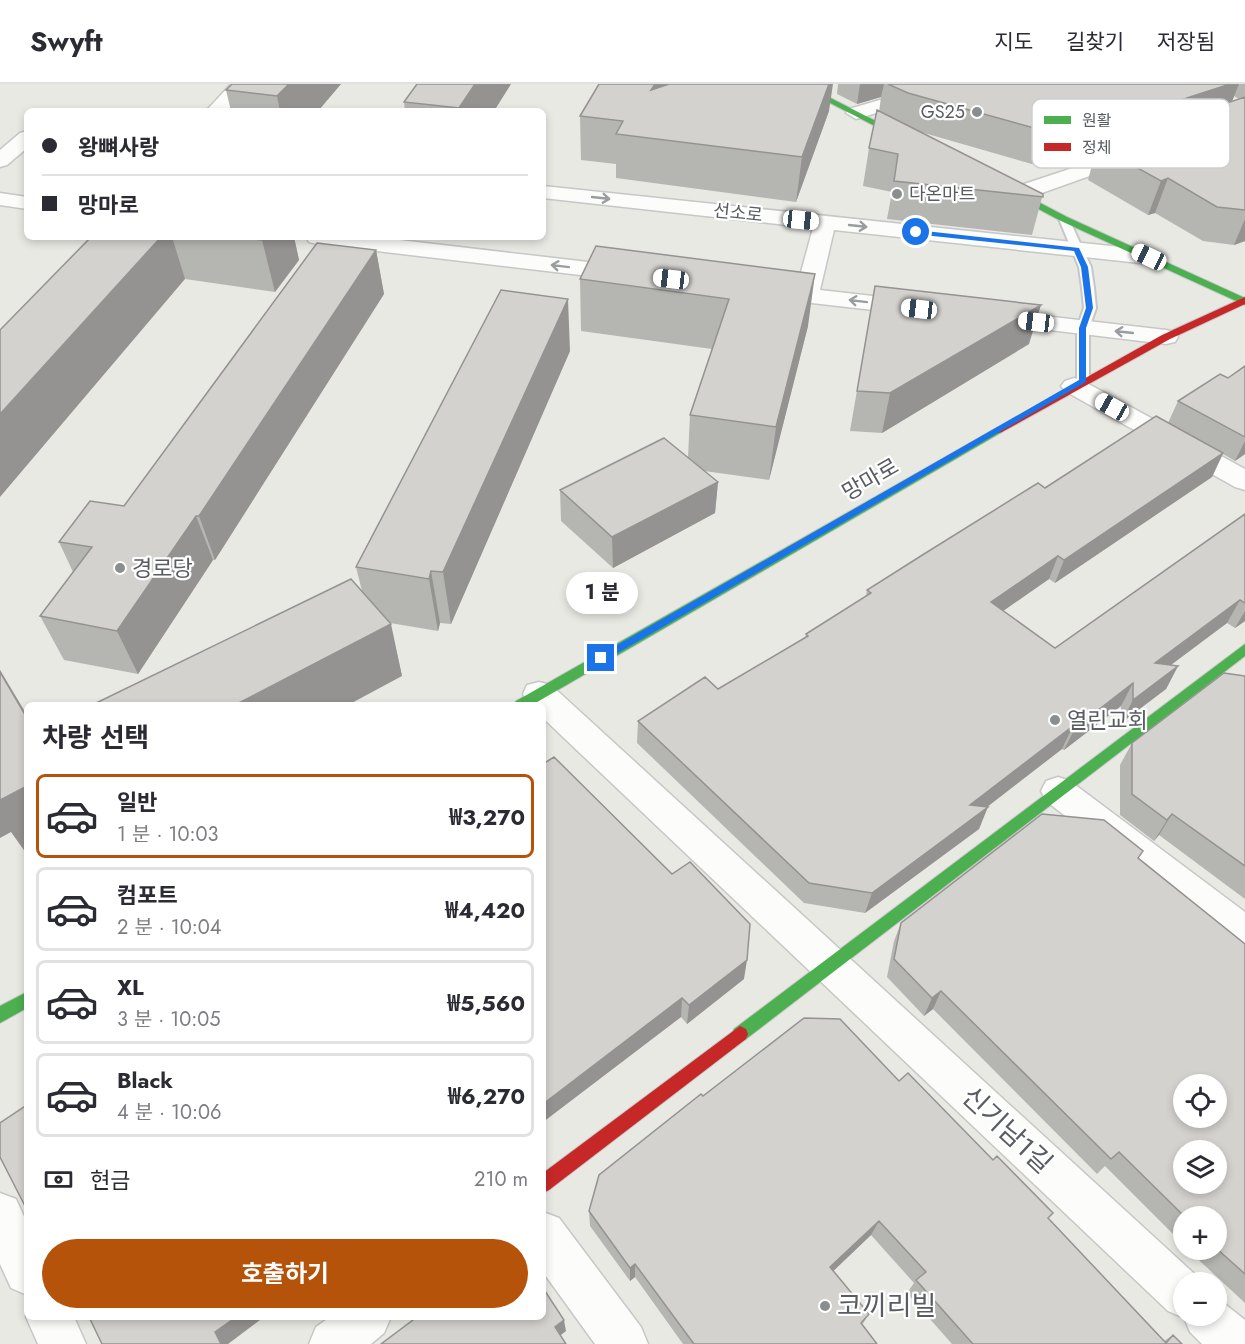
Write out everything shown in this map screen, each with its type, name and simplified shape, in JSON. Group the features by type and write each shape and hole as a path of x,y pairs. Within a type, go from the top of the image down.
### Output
{"street":[{"path":"219,108 242,84"},
{"path":"797,84 931,151"},
{"path":"856,113 955,84"},
{"path":"0,133 24,137"},
{"path":"0,161 24,140"},
{"path":"1017,194 1094,168"},
{"name":"선소로","path":"985,178 1064,219 1244,301"},
{"name":"선소로","path":"546,192 1149,257"},
{"path":"0,199 24,203"},
{"path":"807,295 825,222"},
{"path":"342,240 652,277"},
{"path":"747,288 942,311"},
{"name":"망마로","path":"530,699 1078,383 1166,337 1244,301"},
{"path":"966,314 1166,337"},
{"path":"1078,383 1245,481"},
{"path":"546,1182 1058,791 1240,659"},
{"name":"신기남1길","path":"546,713 830,965 1173,1284"},
{"path":"1058,791 1245,934"},
{"path":"0,1015 24,1001"},
{"path":"0,1215 24,1266"},
{"path":"546,1238 624,1344"},
{"path":"50,1320 62,1344"},
{"path":"333,1344 365,1320"},
{"path":"1217,1326 1236,1344"}],"lane":[{"path":"1064,219 1085,267 1090,308 1083,328 1078,383"}],"building":[{"path":"232,84 289,84 277,96 226,90"},
{"path":"417,84 475,84 459,108 404,102"},
{"path":"599,84 655,84 651,90 669,84 829,84 802,157 616,134 623,121 580,116"},
{"path":"888,84 1230,84 1184,99 1032,99 1032,127 908,93"},
{"path":"1245,97 1245,210 1217,207 1168,178 1161,181 1138,168 1230,168 1230,102"},
{"path":"877,110 1043,194 1043,197 894,181 898,154 869,148"},
{"path":"88,240 158,240 0,414 0,330"},
{"path":"317,243 376,250 199,516 196,516 117,631 40,616 92,547 59,542 90,501 124,506"},
{"path":"596,246 815,274 776,427 690,415 729,299 580,279"},
{"path":"875,286 1041,305 890,393 857,391"},
{"path":"501,290 568,299 443,572 431,571 429,579 356,567"},
{"path":"1245,366 1245,437 1178,401 1220,374 1228,378"},
{"path":"1156,416 1223,453 1064,560 1058,556 991,602 1055,648 1245,514 1245,603 1240,600 1155,663 1178,666 1133,700 1133,683 970,805 988,807 872,893 809,883 638,721 705,677 718,689 808,636 806,634 871,593 867,590 924,554 1038,483 1045,488"},
{"path":"664,438 718,482 612,537 560,490"},
{"path":"351,579 391,624 241,702 98,702"},
{"path":"0,672 24,713 24,788 0,800"},
{"path":"1224,673 1245,676 1245,866 1172,814 1167,820 1132,794 1132,743"},
{"path":"554,757 672,874 690,862 750,924 747,960 689,1005 682,998 546,1102 546,762"},
{"path":"1042,814 1104,820 1143,851 1138,858 1245,944 1245,1274 1227,1258 1227,1206 1174,1206 1119,1152 1111,1159 941,991 932,998 894,959 901,923"},
{"path":"804,1018 840,1019 899,1081 908,1073 993,1160 997,1156 1053,1213 1048,1218 1166,1343 1173,1335 1182,1344 973,1344 916,1280 926,1272 879,1221 830,1267 869,1314 861,1323 877,1344 694,1344 635,1264 630,1268 589,1211 599,1175 701,1094 703,1096"},
{"path":"24,1107 24,1204 0,1157 0,1123"},
{"path":"546,1293 564,1320 555,1327 566,1344 381,1344 413,1320 546,1320"},
{"path":"90,1320 232,1320 215,1332 221,1344 102,1344"}],"traffic: fast":[{"path":"797,84 913,142"},
{"path":"1000,185 1064,219 1245,302"},
{"path":"526,702 998,430"},
{"path":"740,1034 1245,649"},
{"path":"0,1015 24,1001"}],"traffic: jam":[{"path":"998,430 1166,337 1245,300"},
{"path":"546,1182 740,1034"}],"place":[{"name":"GS25","path":"977,112"},
{"name":"다온마트","path":"897,194"},
{"name":"경로당","path":"120,568"},
{"name":"열린교회","path":"1055,720"},
{"name":"코끼리빌","path":"825,1306"}],"route":[{"path":"601,658 1083,381 1083,328 1090,308 1085,267 1076,250 916,232"}]}
